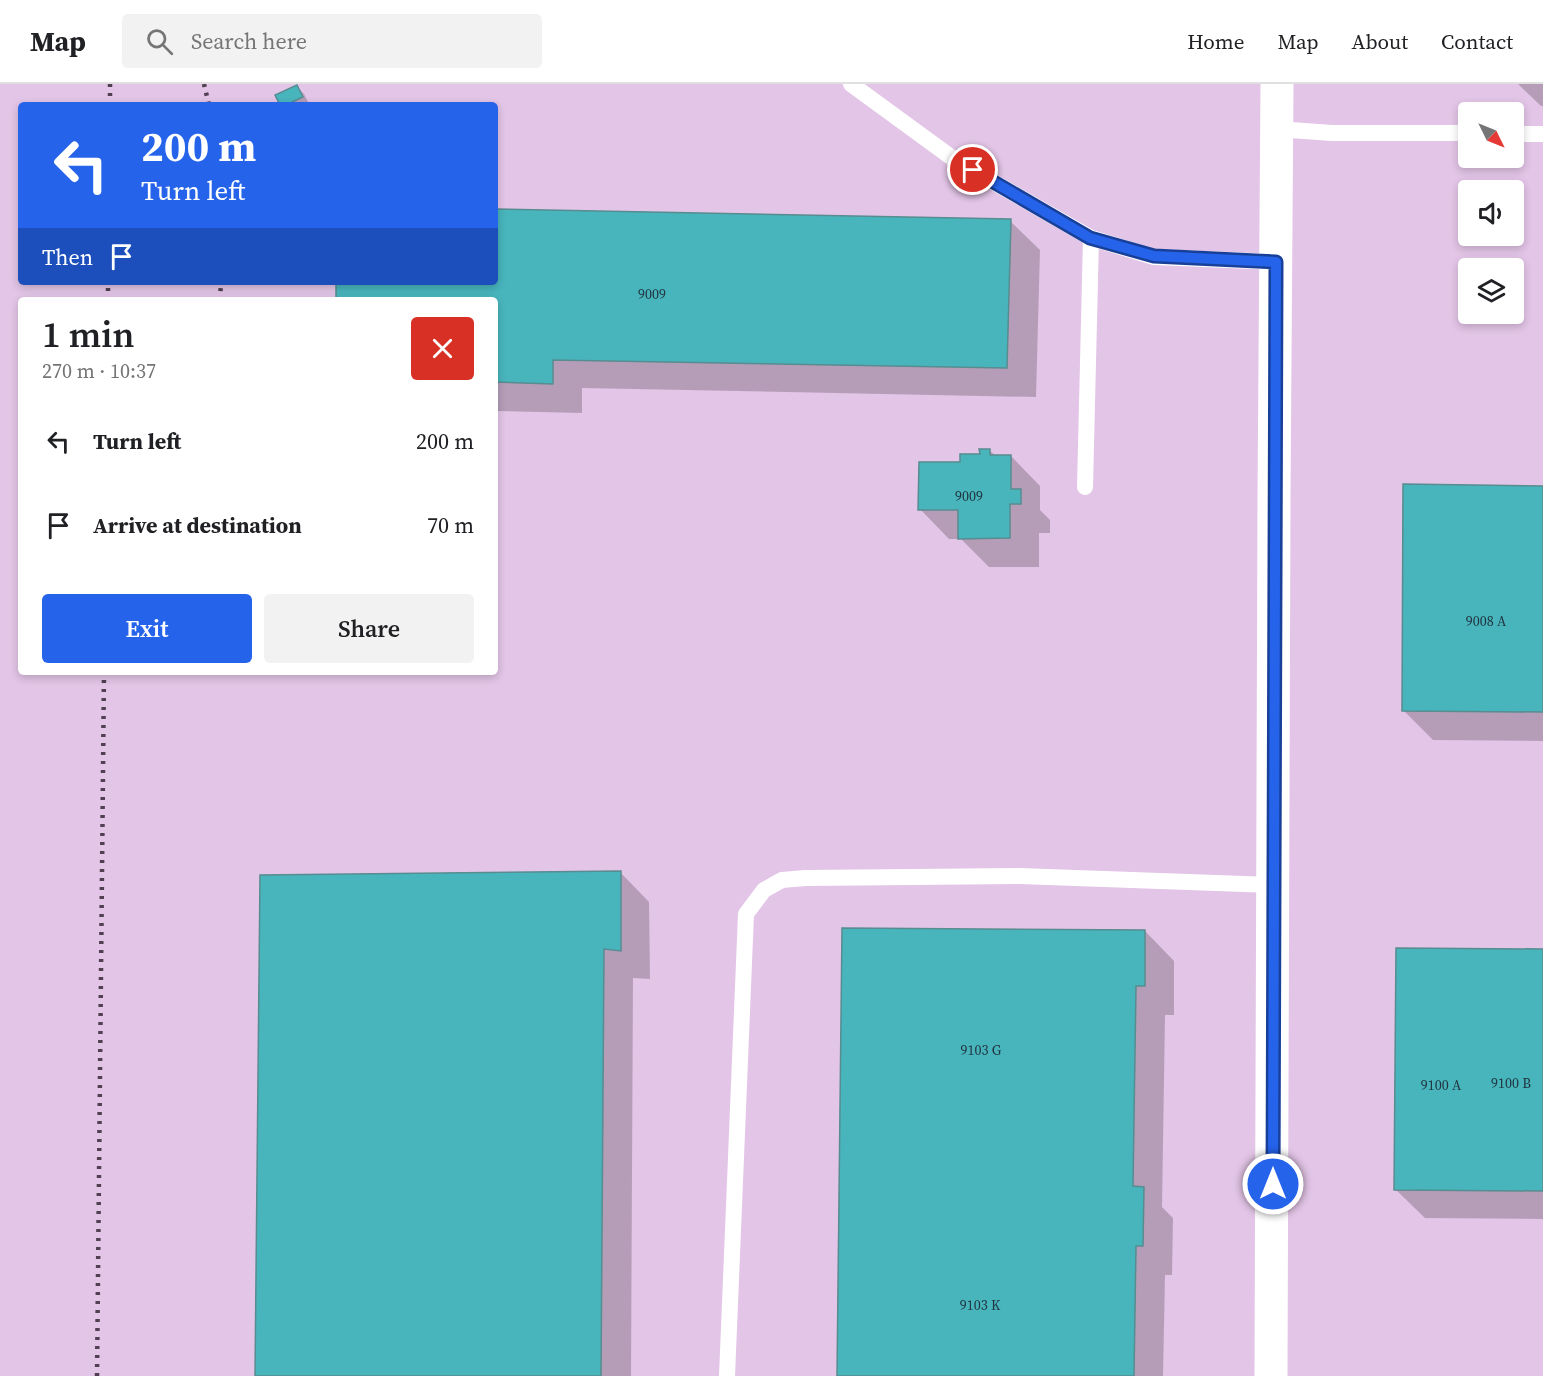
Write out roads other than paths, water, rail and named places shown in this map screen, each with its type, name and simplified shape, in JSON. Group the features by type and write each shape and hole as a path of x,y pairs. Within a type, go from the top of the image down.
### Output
{"street":[{"path":"1271,1376 1277,84"}],"lane":[{"path":"851,84 955,160 1090,238 1154,256 1276,262"},
{"path":"1277,129 1332,133 1458,134"},
{"path":"1524,134 1543,134"},
{"path":"1085,487 1090,238"},
{"path":"727,1376 746,914 764,890 782,880 869,877 1020,876 1274,885"}],"railway":[{"path":"110,84 110,102"},
{"path":"204,84 208,102"},
{"path":"108,285 108,297"},
{"path":"220,297 221,285"},
{"path":"97,1376 104,675"}]}
